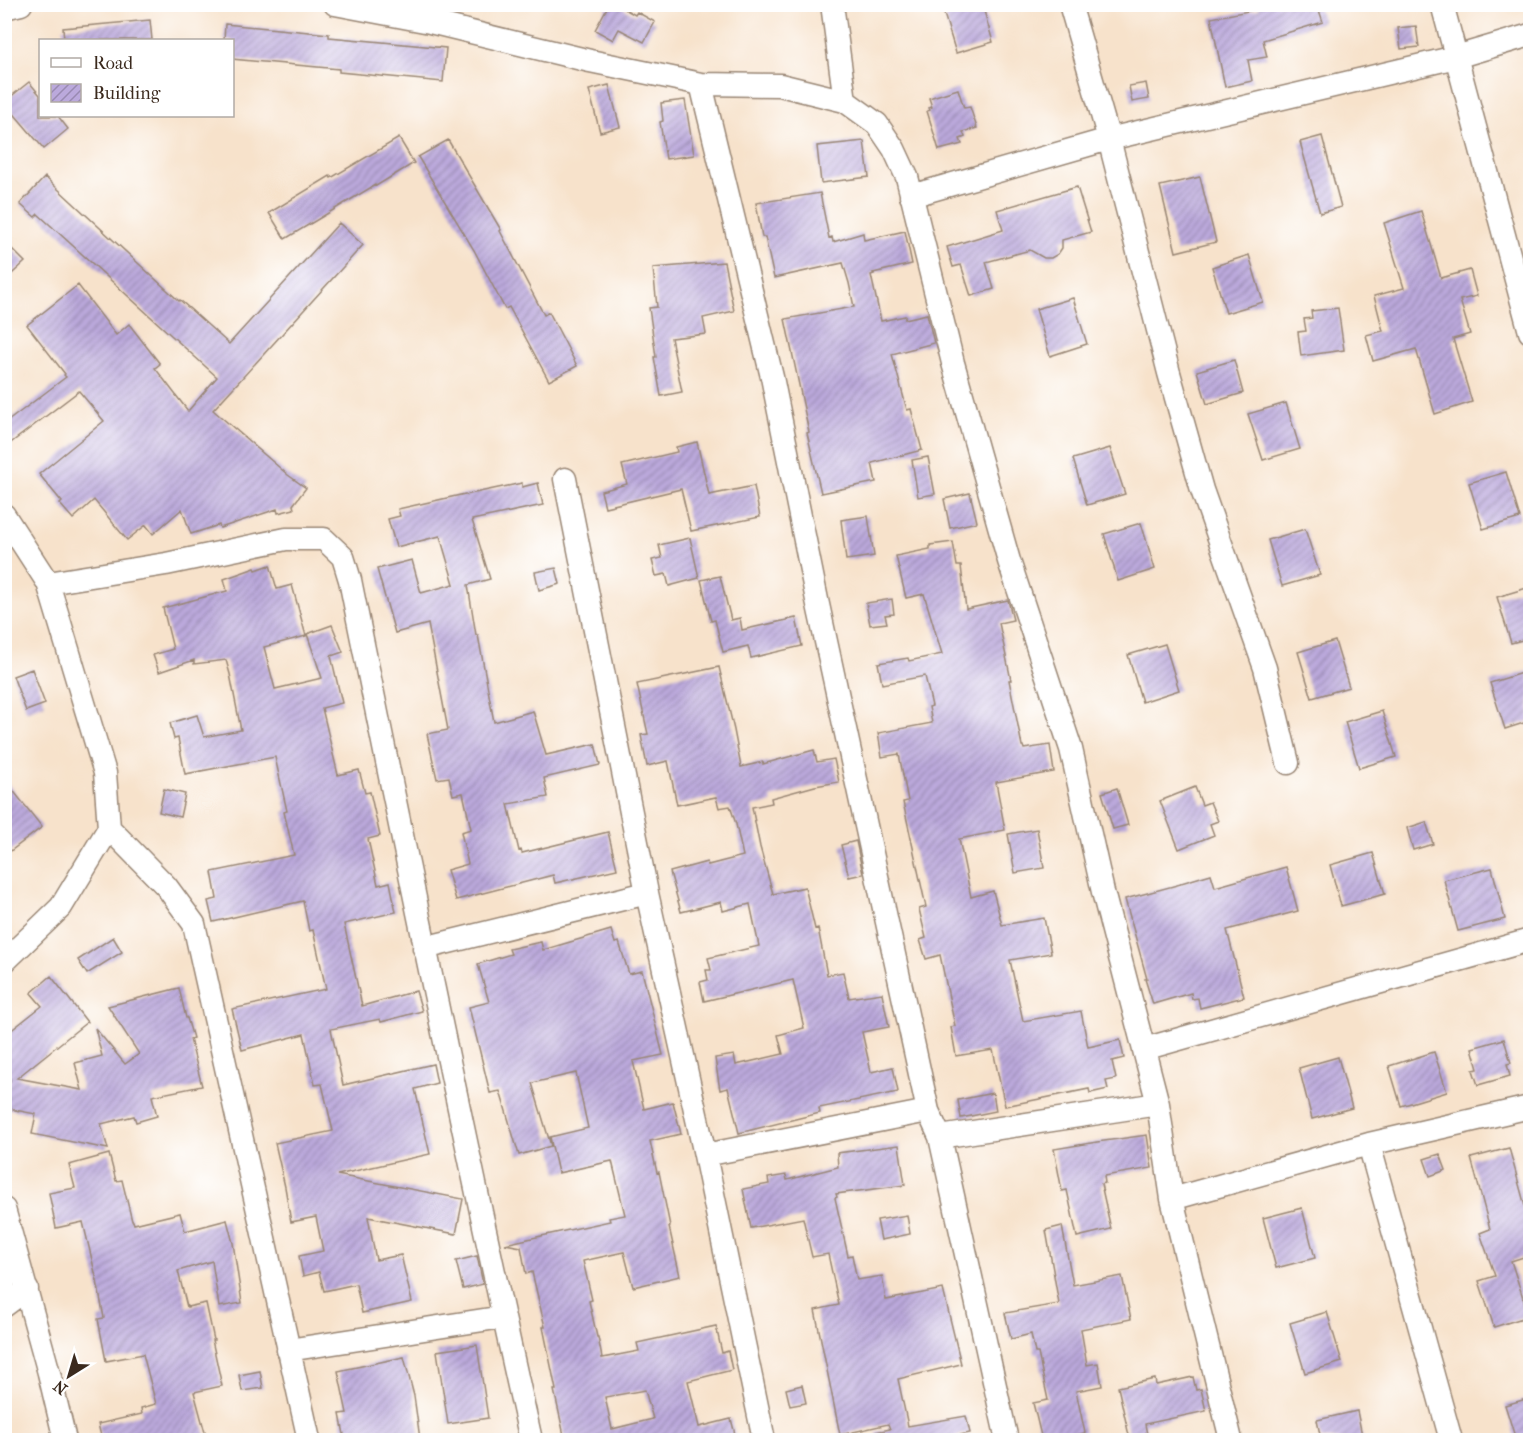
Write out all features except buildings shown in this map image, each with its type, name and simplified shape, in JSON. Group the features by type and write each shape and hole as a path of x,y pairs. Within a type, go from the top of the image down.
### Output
{"street":[{"path":"4,8 21,4"},
{"path":"336,4 437,13 590,61 701,84 780,85 846,101 877,124 894,149 907,177 953,363 1009,561 1071,749 1103,892 1158,1104 1172,1200 1231,1440"},
{"path":"832,4 846,101"},
{"path":"1070,4 1109,139 1169,373 1202,490 1265,668 1288,763"},
{"path":"1442,4 1530,332"},
{"path":"911,196 1109,139 1456,57 1530,35"},
{"path":"701,84 772,377 817,600 928,1111 940,1137 1007,1440"},
{"path":"566,479 647,893 705,1155 764,1440"},
{"path":"4,515 48,583 105,773 109,828 61,906 4,962"},
{"path":"48,583 166,564 286,539 324,539 343,557 424,948 531,1440"},
{"path":"109,828 166,886 194,924 309,1440"},
{"path":"424,948 647,893"},
{"path":"1144,1050 1530,939"},
{"path":"940,1137 1158,1104"},
{"path":"1172,1200 1369,1144 1530,1107"},
{"path":"705,1155 928,1111"},
{"path":"1369,1144 1451,1440"},
{"path":"4,1209 27,1289 65,1440"},
{"path":"4,1306 27,1289"},
{"path":"288,1350 503,1317"}]}
